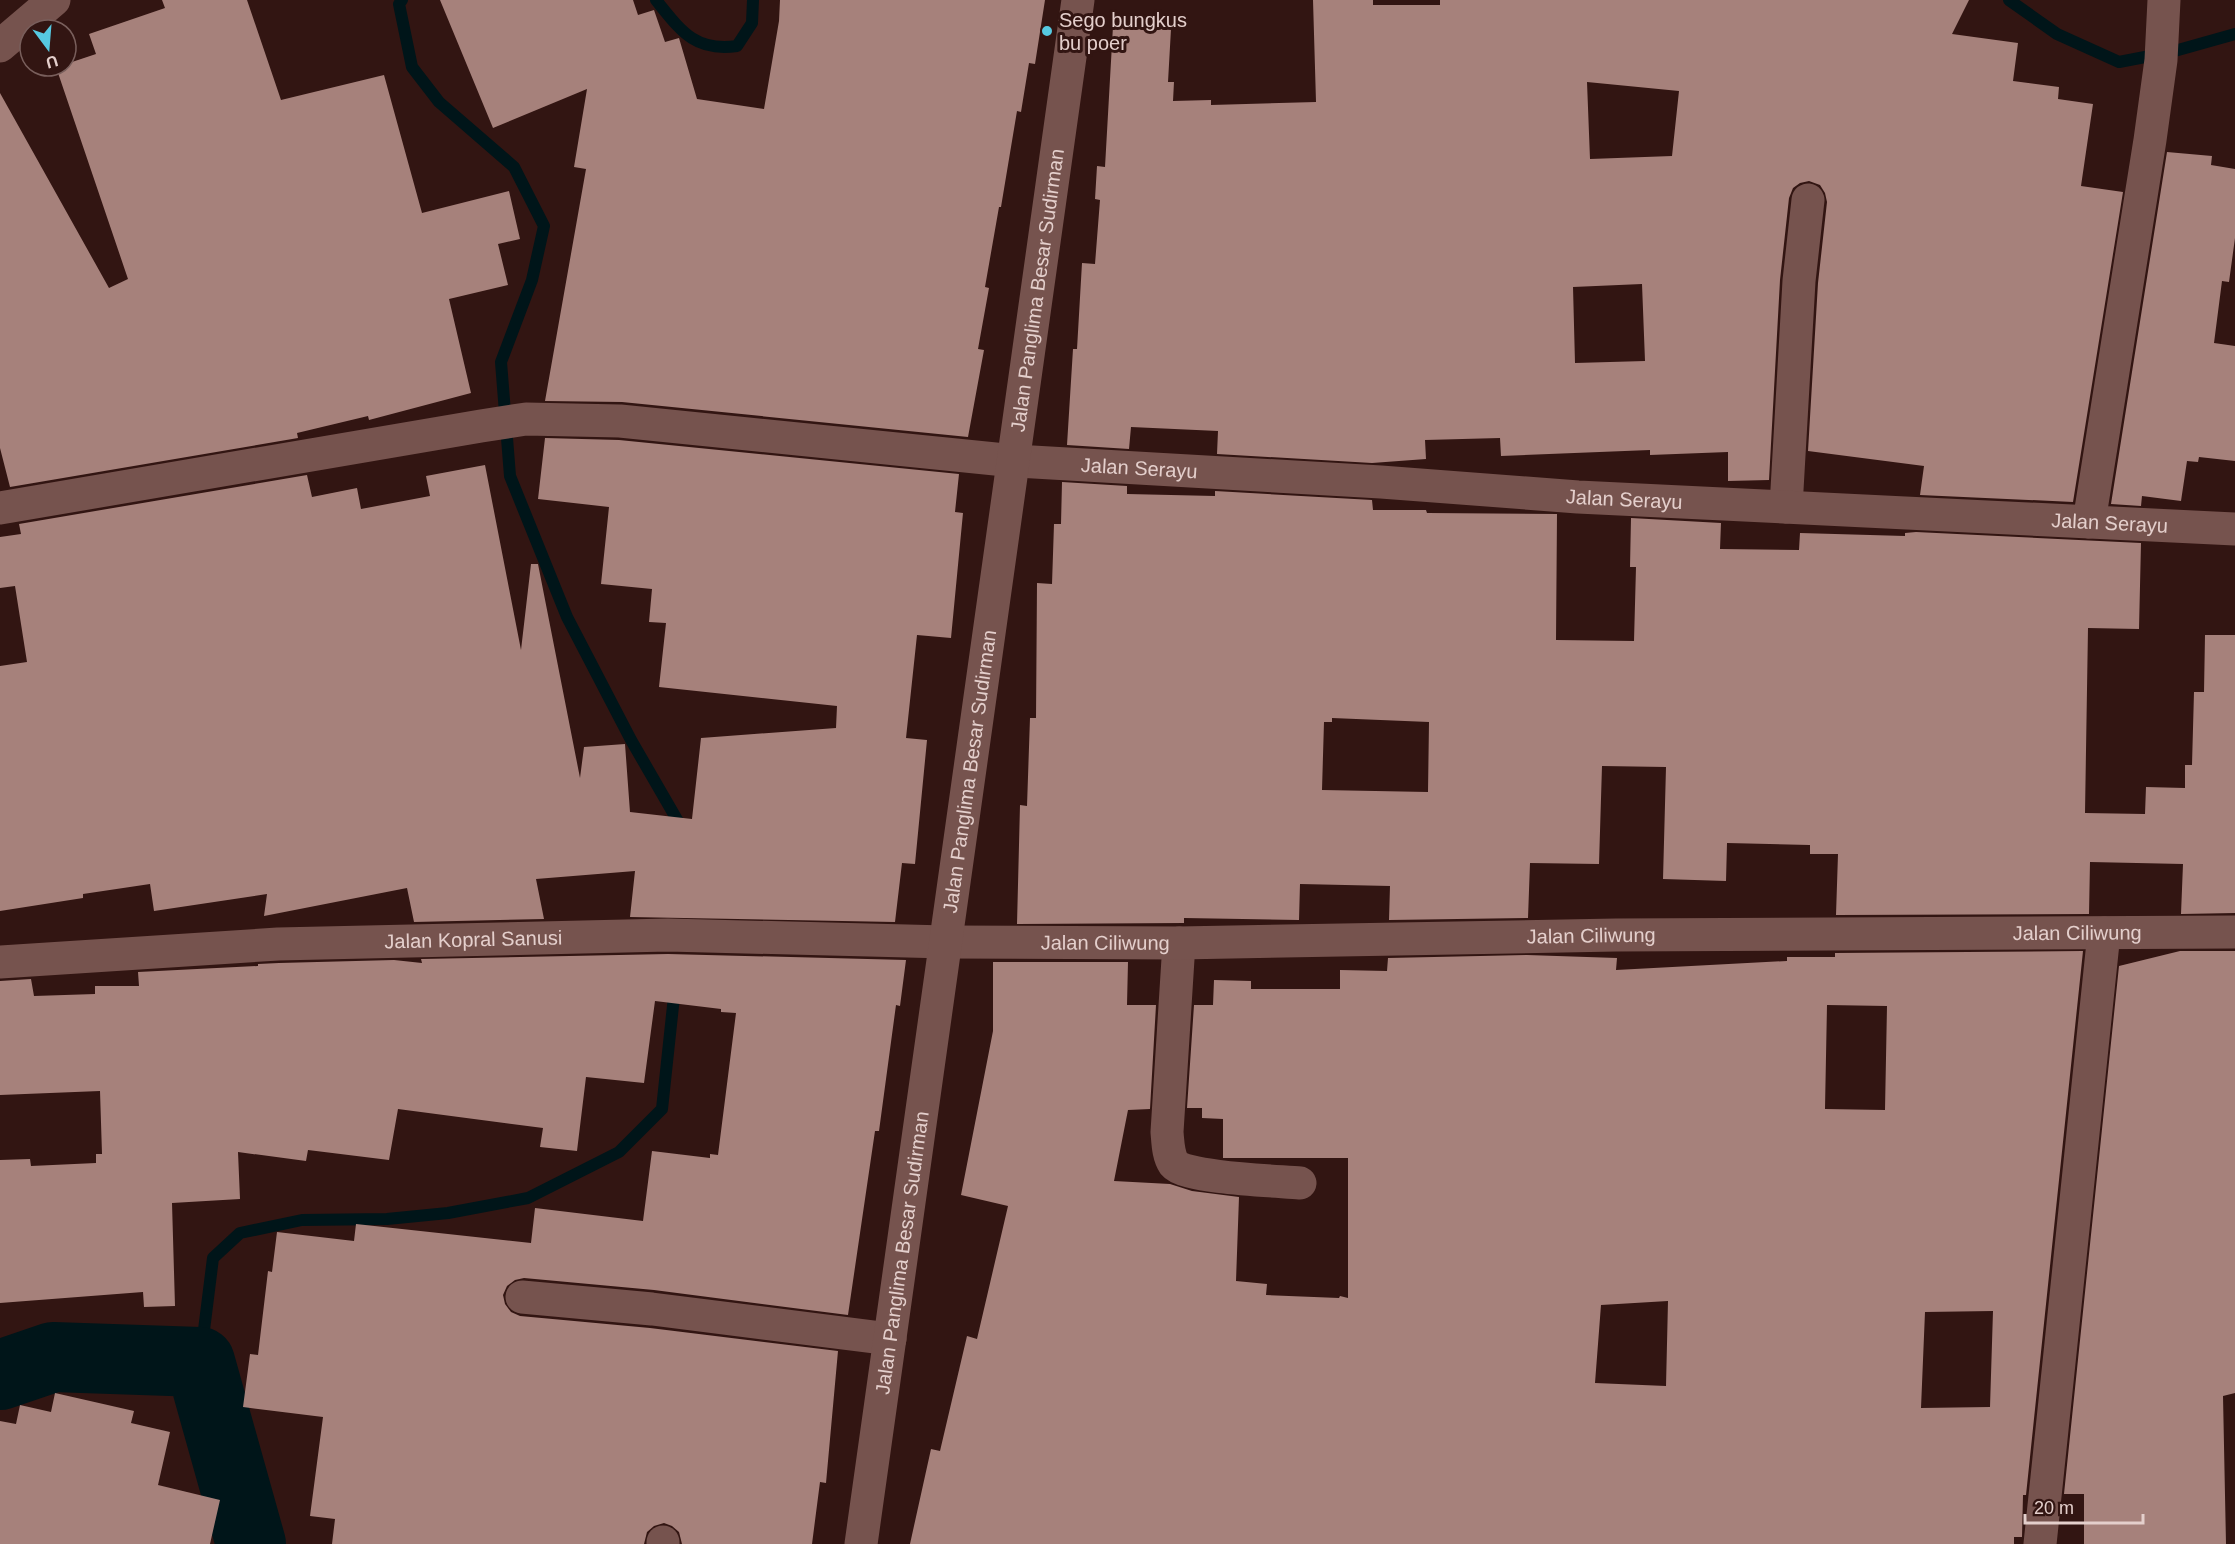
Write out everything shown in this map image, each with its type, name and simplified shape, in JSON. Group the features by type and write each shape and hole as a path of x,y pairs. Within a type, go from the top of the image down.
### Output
{"street":[{"path":"0,46 54,0"},
{"path":"2089,522 2135,242 2161,60 2164,3"},
{"name":"Jalan Panglima Besar Sudirman","path":"861,1544 1077,12"},
{"path":"1786,507 1799,281 1808,200"},
{"name":"Jalan Serayu","path":"0,508 526,420 620,421 1015,461 1382,482 1578,497 2235,529"},
{"name":"Jalan Ciliwung","path":"946,942 1179,943 1616,935 2235,932"},
{"path":"2040,1544 2104,933"},
{"name":"Jalan Kopral Sanusi","path":"0,962 278,944 681,935 946,942"},
{"path":"1179,943 1167,1132 1168,1149 1175,1164 1186,1171 1214,1176 1300,1183"},
{"path":"522,1297 652,1309 890,1339"}],"building":[{"path":"162,0 247,0 281,100 384,75 422,213 509,191 520,239 498,244 508,285 449,299 471,393 369,420 368,416 297,433 298,438 10,487 0,448 0,93 109,288 128,279 60,78 78,78 78,60 96,54 89,34 165,8"},
{"path":"440,0 633,0 638,15 654,10 665,42 679,38 697,99 764,109 779,21 780,0 1045,0 1035,64 1029,63 1021,112 1017,111 1001,207 999,207 985,287 989,288 978,349 984,350 968,437 622,402 545,401 586,169 574,167 587,89 493,128"},
{"path":"1313,0 1373,0 1373,5 1440,5 1440,0 1969,0 1952,34 2018,43 2013,81 2059,87 2058,99 2093,104 2081,186 2123,192 2073,502 1920,495 1924,466 1808,451 1818,283 1827,202 1820,185 1809,181 1793,188 1789,198 1780,280 1769,480 1728,481 1728,452 1650,455 1650,450 1501,456 1500,438 1425,440 1426,459 1372,463 1217,454 1218,431 1131,427 1129,449 1067,445 1073,349 1077,349 1082,263 1095,264 1100,200 1095,199 1097,166 1105,167 1113,26 1171,29 1168,82 1174,82 1173,101 1211,100 1211,105 1316,102","holes":["1587,82 1679,91 1672,156 1590,159","1642,284 1645,361 1575,363 1573,287"]},
{"path":"2167,152 2212,156 2211,165 2235,169 2235,238 2229,282 2222,281 2214,343 2235,346 2235,461 2199,457 2198,462 2187,461 2181,501 2142,496 2141,506 2111,504"},
{"path":"545,438 619,440 959,474 955,512 963,513 951,638 917,635 906,738 927,740 915,864 902,863 895,922 630,917 635,871 536,879 544,919 414,922 407,888 264,916 267,894 154,911 150,884 83,894 83,898 0,911 0,666 27,662 15,586 0,588 0,537 21,534 19,524 307,475 312,497 357,488 361,509 430,496 426,476 485,465 521,650 531,564 538,564 580,778 584,747 625,744 630,812 692,819 701,738 836,728 837,706 659,687 666,623 649,622 652,589 601,584 609,507 538,499"},
{"path":"1062,482 1127,486 1127,494 1215,496 1215,491 1372,500 1373,510 1426,510 1427,513 1557,514 1556,640 1634,641 1636,567 1630,567 1631,518 1721,523 1720,549 1799,550 1800,533 1905,536 1905,533 1916,532 2141,543 2139,629 2088,628 2085,813 2145,814 2146,787 2185,788 2185,765 2192,765 2194,692 2204,692 2205,635 2235,635 2235,913 2181,914 2183,864 2090,862 2089,914 1836,915 1838,854 1810,854 1810,845 1727,843 1726,881 1663,879 1666,767 1602,766 1599,864 1530,863 1528,918 1389,920 1390,886 1300,884 1299,920 1184,918 1184,923 1017,924 1020,805 1027,806 1030,718 1036,718 1037,583 1052,584 1054,524 1061,524","holes":["1332,718 1429,722 1428,792 1322,790 1324,722 1332,722"]},
{"path":"2083,951 2026,1495 2023,1495 2022,1537 2014,1537 2014,1544 910,1544 931,1449 940,1451 967,1336 977,1339 1008,1206 961,1195 993,1031 993,962 1128,962 1127,1005 1156,1005 1150,1109 1128,1110 1114,1181 1170,1184 1192,1191 1239,1197 1236,1281 1267,1284 1266,1295 1348,1298 1348,1158 1223,1158 1223,1119 1202,1118 1202,1108 1187,1108 1194,1005 1213,1005 1214,980 1251,981 1251,989 1340,989 1340,970 1387,971 1388,958 1527,955 1617,958 1616,970 1787,961 1787,957 1835,957 1835,953","holes":["1827,1005 1887,1006 1885,1110 1825,1109","1668,1301 1666,1386 1595,1383 1601,1305","1993,1311 1990,1407 1921,1408 1925,1312"]},
{"path":"2180,951 2235,951 2235,1393 2223,1396 2226,1544 2084,1544 2084,1494 2064,1494 2119,966"},
{"path":"668,954 906,960 900,1006 896,1005 879,1131 875,1131 848,1315 654,1290 524,1278 515,1280 507,1286 503,1295 505,1304 511,1312 520,1316 650,1328 838,1351 826,1483 820,1482 812,1544 682,1544 679,1532 664,1523 654,1526 647,1532 644,1544 332,1544 335,1519 310,1516 323,1417 243,1407 250,1354 258,1355 268,1271 272,1272 277,1232 354,1241 356,1224 531,1243 535,1208 643,1221 652,1151 710,1158 710,1154 718,1155 736,1013 655,1001 644,1083 586,1077 577,1151 540,1147 543,1128 398,1109 389,1160 308,1150 306,1161 238,1152 240,1199 172,1203 175,1306 144,1307 143,1292 0,1303 0,1160 30,1159 31,1166 96,1163 96,1154 102,1154 100,1091 0,1095 0,981 31,979 34,996 95,994 95,986 139,986 138,972 279,963 394,960 422,963 421,959"},
{"path":"55,1393 134,1411 131,1423 170,1432 158,1485 220,1500 210,1544 0,1544 0,1421 16,1424 20,1405 51,1412"}],"waterway":[{"path":"402,0 399,4 412,67 439,102 514,167 544,226 532,280 501,362 510,476 567,617 631,740 683,830"},
{"path":"656,0 690,37 710,46 722,47 737,46 752,23 753,0"},
{"path":"2009,0 2057,34 2119,62 2171,52 2235,34"},
{"path":"200,1362 213,1258 240,1233 302,1220 387,1219 448,1213 528,1198 619,1152 662,1109 675,987"},
{"path":"0,1375 53,1357 200,1362 251,1544"}],"place":[{"name":"Sego bungkus bu poer","path":"1047,31"}]}
